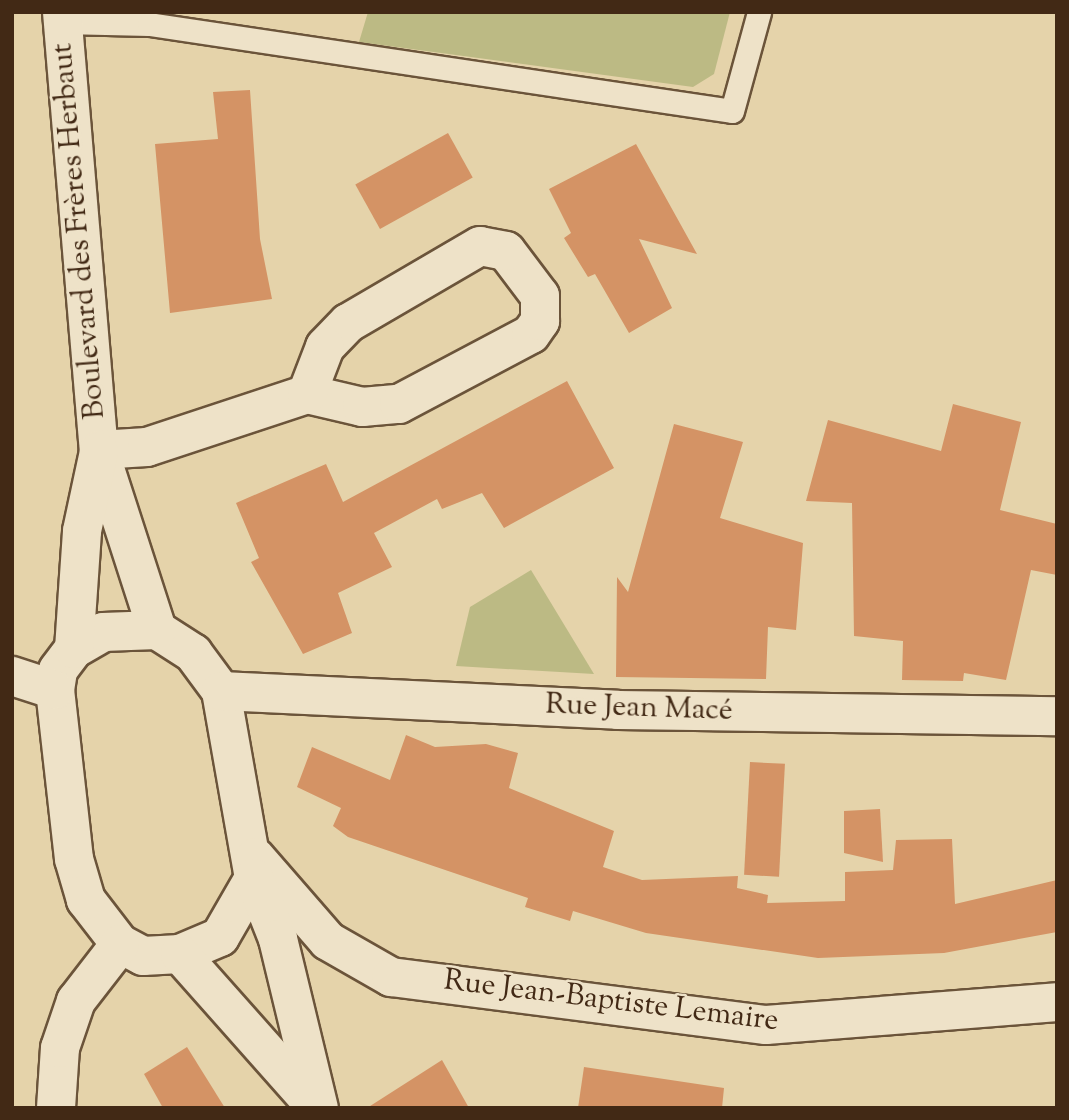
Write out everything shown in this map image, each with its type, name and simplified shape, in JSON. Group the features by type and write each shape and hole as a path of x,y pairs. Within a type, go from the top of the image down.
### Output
{"street":[{"name":"Boulevard des Frères Herbaut","path":"62,17 99,450 157,630"},
{"path":"99,450 147,447 307,394 362,407 399,404 531,334 540,321 540,296 506,251 480,246 348,323 325,348 307,394"},
{"name":"Boulevard des Frères Herbaut","path":"74,649 82,531 99,450"},
{"path":"254,868 220,937 180,954 143,956 120,944 86,900 75,859 55,690 58,670 74,649 103,632 157,630 193,653 221,691 254,868 278,939 317,1108"},
{"path":"12,676 55,690"},
{"name":"Rue Jean Macé","path":"221,691 618,710 1057,716"},
{"name":"Rue Jean-Baptiste Lemaire","path":"254,868 328,941 391,976 766,1025 1057,1002"},
{"path":"56,1108 60,1048 76,1001 120,944"},
{"path":"180,954 317,1108"}],"lane":[{"path":"62,17 149,23 732,111 759,12"}],"shaded area":[{"path":"368,12 730,12 714,74 693,87 359,42"},
{"path":"531,570 594,674 456,666 470,607"}],"building":[{"path":"250,90 260,239 272,299 170,313 155,144 218,139 213,92"},
{"path":"448,133 473,178 380,229 355,184"},
{"path":"636,144 697,254 639,239 672,308 629,333 595,274 588,277 564,238 571,233 549,189"},
{"path":"567,381 614,468 504,528 482,493 442,509 437,499 374,533 392,567 338,593 352,633 303,654 251,562 259,558 236,503 326,464 343,502"},
{"path":"953,404 1021,422 1000,510 1057,524 1057,575 1031,570 1006,680 964,673 963,681 902,680 903,641 854,636 852,503 806,501 828,420 941,451"},
{"path":"674,424 743,442 720,518 803,543 796,630 768,627 766,679 616,677 617,577 628,592"},
{"path":"406,735 435,747 486,744 518,753 509,788 614,831 603,867 642,880 738,876 737,888 768,895 767,903 845,901 845,872 893,870 896,840 952,839 955,904 1057,880 1057,932 944,953 818,958 646,933 573,911 570,921 525,907 528,898 348,837 333,826 341,808 297,787 312,747 390,780"},
{"path":"750,762 785,764 779,877 744,875"},
{"path":"880,809 883,862 844,853 844,811"},
{"path":"187,1047 225,1108 163,1108 144,1074"},
{"path":"442,1060 469,1108 367,1108"},
{"path":"584,1067 724,1088 722,1108 578,1108"}]}
